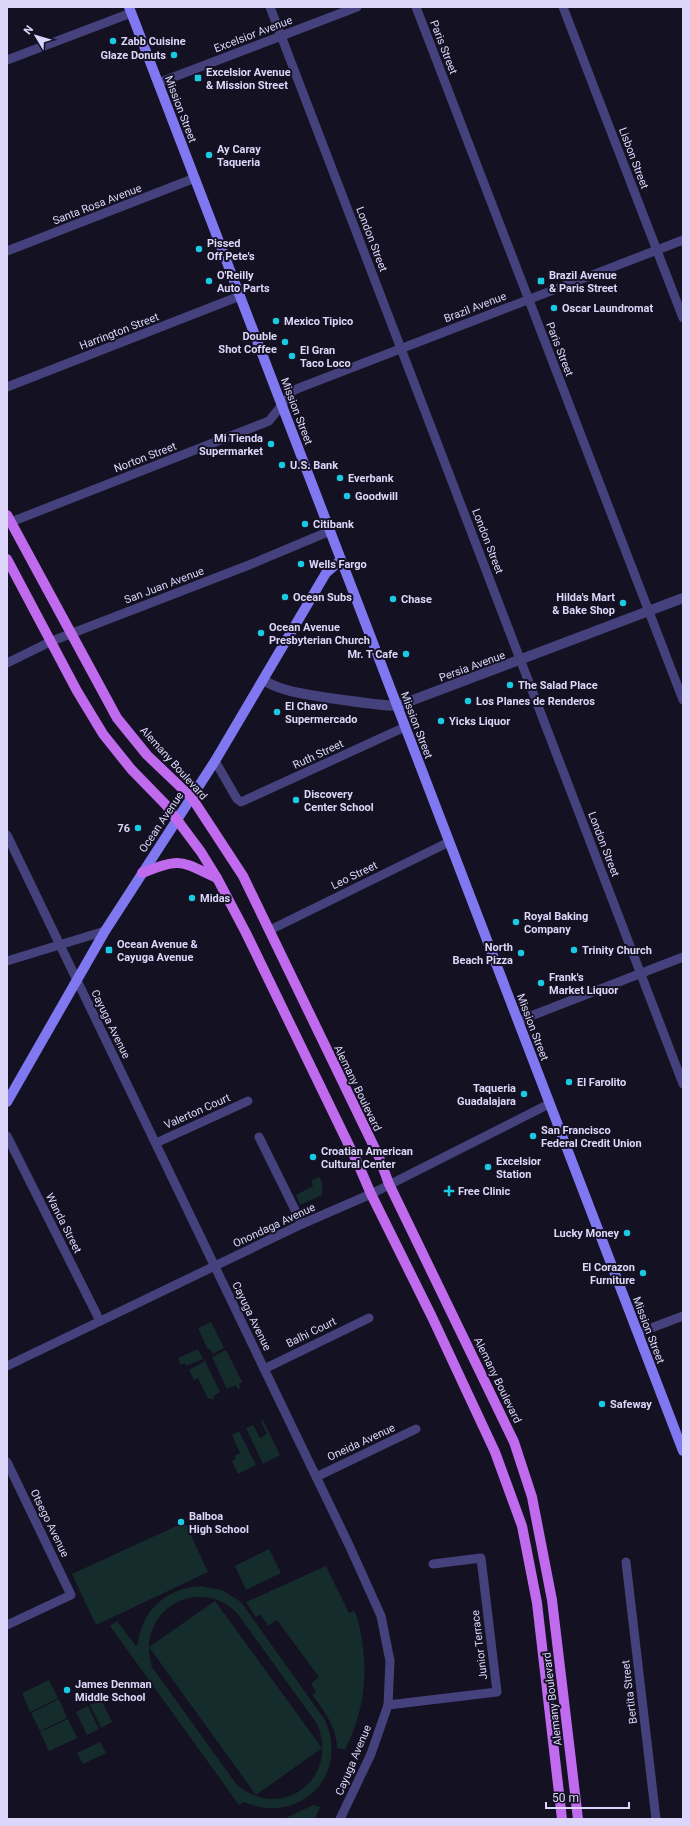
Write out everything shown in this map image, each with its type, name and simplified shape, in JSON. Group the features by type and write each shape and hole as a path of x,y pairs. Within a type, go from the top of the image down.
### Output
{"main road":[{"name":"Mission Street","path":"130,10 683,1451"},
{"name":"Alemany Boulevard","path":"9,519 117,718 147,755 192,798 243,876 378,1157 389,1184 514,1442 532,1497 552,1600 578,1819"},
{"name":"Alemany Boulevard","path":"7,559 77,690 103,734 131,769 166,804 201,852 217,878 246,933 496,1452 522,1526 537,1603 562,1819"},
{"name":"Ocean Avenue","path":"7,1102 104,931 215,761 326,573 341,560"},
{"path":"142,873 175,862 185,863 217,878"}],"street":[{"name":"London Street","path":"270,7 683,1084"},
{"name":"Excelsior Avenue","path":"158,83 357,7"},
{"name":"Paris Street","path":"416,7 683,700"},
{"name":"Lisbon Street","path":"563,7 683,318"},
{"path":"7,60 130,10"},
{"name":"Santa Rosa Avenue","path":"7,251 195,178"},
{"name":"Brazil Avenue","path":"282,406 293,391 683,240"},
{"name":"Harrington Street","path":"7,387 240,296"},
{"name":"Norton Street","path":"9,519 269,421 282,406"},
{"name":"San Juan Avenue","path":"7,663 52,641 249,565 330,531"},
{"name":"Persia Avenue","path":"263,680 275,688 296,693 375,705 397,706 683,598"},
{"name":"Ruth Street","path":"215,761 237,799 241,802 405,727"},
{"name":"Cayuga Avenue","path":"7,834 264,1368 381,1616 390,1661 388,1705 371,1754 340,1819"},
{"name":"Leo Street","path":"270,930 449,842"},
{"path":"7,961 104,931"},
{"path":"518,1021 683,957"},
{"name":"Valerton Court","path":"156,1143 248,1101"},
{"name":"Onondaga Avenue","path":"7,1366 302,1224 371,1194 549,1104"},
{"name":"Wanda Street","path":"7,1136 100,1321"},
{"path":"259,1137 302,1224"},
{"path":"638,1333 683,1316"},
{"name":"Balhi Court","path":"264,1368 369,1318"},
{"name":"Oneida Avenue","path":"316,1477 416,1429"},
{"name":"Otsego Avenue","path":"7,1462 71,1594 7,1625"},
{"name":"Junior Terrace","path":"388,1705 497,1692 481,1558 433,1564"},
{"name":"Bertita Street","path":"626,1562 656,1819"}],"green space":[{"path":"319,1177 322,1182 322,1195 300,1205 296,1195 313,1186 311,1181"},
{"path":"211,1322 224,1348 213,1354 211,1350 207,1348 198,1328"},
{"path":"198,1349 203,1359 186,1366 185,1363 181,1365 178,1358"},
{"path":"226,1350 242,1382 239,1384 240,1388 238,1389 236,1385 227,1389 212,1357"},
{"path":"205,1361 220,1392 213,1396 214,1399 212,1400 211,1398 208,1399 198,1378 194,1380 189,1370"},
{"path":"263,1420 280,1455 263,1464 246,1428 253,1425 260,1438 267,1434 261,1421"},
{"path":"239,1431 256,1465 238,1474 232,1461 236,1459 234,1456 240,1453 232,1435"},
{"path":"181,1524 186,1525 208,1572 96,1625 72,1574"},
{"path":"269,1549 281,1573 246,1590 235,1566"},
{"path":"326,1566 349,1613 354,1611 356,1614 363,1650 364,1684 362,1700 358,1717 345,1750 337,1748 335,1733 332,1726 312,1695 316,1692 311,1684 319,1677 277,1620 268,1626 260,1614 256,1617 246,1602"},
{"path":"199,1586 222,1590 241,1602 325,1720 331,1740 331,1759 325,1776 315,1791 301,1801 284,1807 265,1808 244,1802 239,1805 110,1626 117,1621 136,1646 138,1644 140,1632 150,1611 166,1597 187,1588","holes":["203,1597 219,1600 237,1613 317,1724 322,1743 321,1761 314,1777 303,1789 289,1796 272,1799 255,1795 237,1785 152,1667 149,1654 149,1642 152,1630 157,1620 164,1611 174,1604 185,1599"]},
{"path":"215,1601 322,1748 256,1795 149,1647"},
{"path":"49,1680 58,1698 30,1712 22,1693"},
{"path":"59,1699 67,1718 40,1731 31,1713"},
{"path":"101,1700 112,1722 101,1728 90,1705"},
{"path":"88,1706 99,1729 87,1735 76,1712"},
{"path":"68,1719 77,1738 49,1751 40,1732"},
{"path":"100,1742 106,1753 83,1764 77,1753"},
{"path":"313,1805 320,1807 315,1819 284,1819"}],"place":[{"name":"Zabb Cuisine","path":"113,41"},
{"name":"Glaze Donuts","path":"174,55"},
{"name":"Excelsior Avenue & Mission Street","path":"198,78"},
{"name":"Ay Caray Taqueria","path":"209,155"},
{"name":"Pissed Off Pete's","path":"199,249"},
{"name":"O'Reilly Auto Parts","path":"209,281"},
{"name":"Brazil Avenue & Paris Street","path":"541,281"},
{"name":"Oscar Laundromat","path":"554,308"},
{"name":"Mexico Tipico","path":"276,321"},
{"name":"Double Shot Coffee","path":"285,342"},
{"name":"El Gran Taco Loco","path":"292,356"},
{"name":"Mi Tienda Supermarket","path":"271,444"},
{"name":"U.S. Bank","path":"282,465"},
{"name":"Everbank","path":"340,478"},
{"name":"Goodwill","path":"347,496"},
{"name":"Citibank","path":"305,524"},
{"name":"Wells Fargo","path":"301,564"},
{"name":"Ocean Subs","path":"285,597"},
{"name":"Chase","path":"393,599"},
{"name":"Hilda's Mart & Bake Shop","path":"623,603"},
{"name":"Ocean Avenue Presbyterian Church","path":"261,633"},
{"name":"Mr. T Cafe","path":"406,654"},
{"name":"The Salad Place","path":"510,685"},
{"name":"Los Planes de Renderos","path":"468,701"},
{"name":"El Chavo Supermercado","path":"277,712"},
{"name":"Yicks Liquor","path":"441,721"},
{"name":"Discovery Center School","path":"296,800"},
{"name":"76","path":"138,828"},
{"name":"Midas","path":"192,898"},
{"name":"Royal Baking Company","path":"516,922"},
{"name":"Ocean Avenue & Cayuga Avenue","path":"109,950"},
{"name":"Trinity Church","path":"574,950"},
{"name":"North Beach Pizza","path":"521,953"},
{"name":"Frank's Market Liquor","path":"541,983"},
{"name":"El Farolito","path":"569,1082"},
{"name":"Taqueria Guadalajara","path":"524,1094"},
{"name":"San Francisco Federal Credit Union","path":"533,1136"},
{"name":"Croatian American Cultural Center","path":"313,1157"},
{"name":"Excelsior Station","path":"488,1167"},
{"name":"Free Clinic","path":"449,1191"},
{"name":"Lucky Money","path":"627,1233"},
{"name":"El Corazon Furniture","path":"643,1273"},
{"name":"Safeway","path":"602,1404"},
{"name":"Balboa High School","path":"181,1522"},
{"name":"James Denman Middle School","path":"67,1690"}]}
